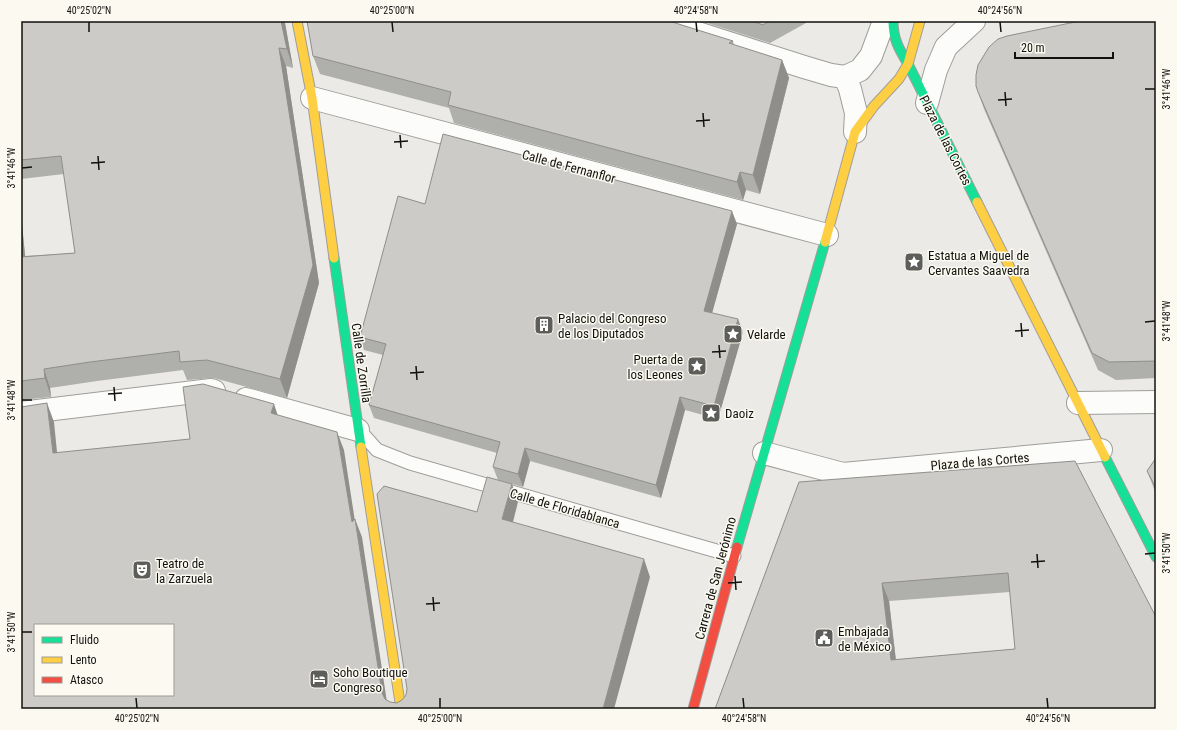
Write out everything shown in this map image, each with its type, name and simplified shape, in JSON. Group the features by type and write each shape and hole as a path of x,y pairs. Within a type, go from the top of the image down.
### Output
{"street":[{"name":"Calle de Zorrilla","path":"297,21 312,98 358,430 401,709"},
{"path":"660,21 804,67 831,75 845,76 860,70 871,56 884,21"},
{"name":"Plaza de las Cortes","path":"764,453 843,474 1101,450 908,64 897,46 893,29 893,21"},
{"path":"856,132 874,106 899,79 908,64 920,21"},
{"path":"927,103 936,70 946,47 974,21"},
{"path":"764,453 856,132 856,112 845,76"},
{"name":"Calle de Fernanflor","path":"312,98 827,235"},
{"path":"21,413 211,390 358,430"},
{"path":"1078,403 1156,402"},
{"path":"1101,450 1156,557"},
{"name":"Carrera de San Jerónimo","path":"693,709 734,556 764,453"}],"lane":[{"name":"Calle de Floridablanca","path":"358,430 377,450 410,463 734,556"}],"building":[{"path":"21,21 281,21 287,49 279,48 313,265 280,379 207,360 180,362 179,351 44,369 45,378 21,381 21,257 75,253 61,156 21,160"},
{"path":"307,21 669,21 733,41 729,43 782,60 753,175 740,172 737,182 448,105 451,92 313,56"},
{"path":"752,21 770,21 763,25"},
{"path":"1080,21 1156,21 1156,361 1109,362 1092,353 976,86 978,65 989,47 998,39"},
{"name":"Palacio del Congreso de los Diputados","path":"443,134 732,211 704,311 738,319 714,406 680,397 656,485 525,448 518,474 493,467 500,442 369,405 386,344 360,337 398,196 425,204"},
{"path":"203,384 274,404 271,413 337,432 352,522 355,519 382,693 385,699 390,702 397,703 402,700 406,695 407,689 377,494 384,486 477,512 487,477 512,484 502,519 644,559 603,709 21,709 21,407 47,403 53,453 190,439 183,387"},
{"path":"1156,458 1156,488 1147,471"},
{"path":"1075,461 1156,617 1156,709 715,709 799,482","holes":["1008,573 1015,649 891,660 882,583"]}],"traffic: fast":[{"path":"893,21 895,39 899,49 908,64 977,202"},
{"path":"737,547 825,242"},
{"path":"334,258 361,447"},
{"path":"1105,457 1156,557"}],"traffic: slow":[{"path":"297,21 312,98 334,258"},
{"path":"825,242 855,132 874,106 899,79 908,64 920,21"},
{"path":"977,202 1105,457"},
{"path":"361,447 401,709"}],"traffic: jam":[{"path":"693,709 737,547"}],"place":[{"name":"Estatua a Miguel de Cervantes Saavedra","path":"914,262"},
{"name":"Palacio del Congreso de los Diputados","path":"544,325"},
{"name":"Velarde","path":"733,334"},
{"name":"Puerta de los Leones","path":"697,366"},
{"name":"Daoiz","path":"711,413"},
{"name":"Teatro de la Zarzuela","path":"142,570"},
{"name":"Embajada de México","path":"824,638"},
{"name":"Soho Boutique Congreso","path":"319,679"}]}
